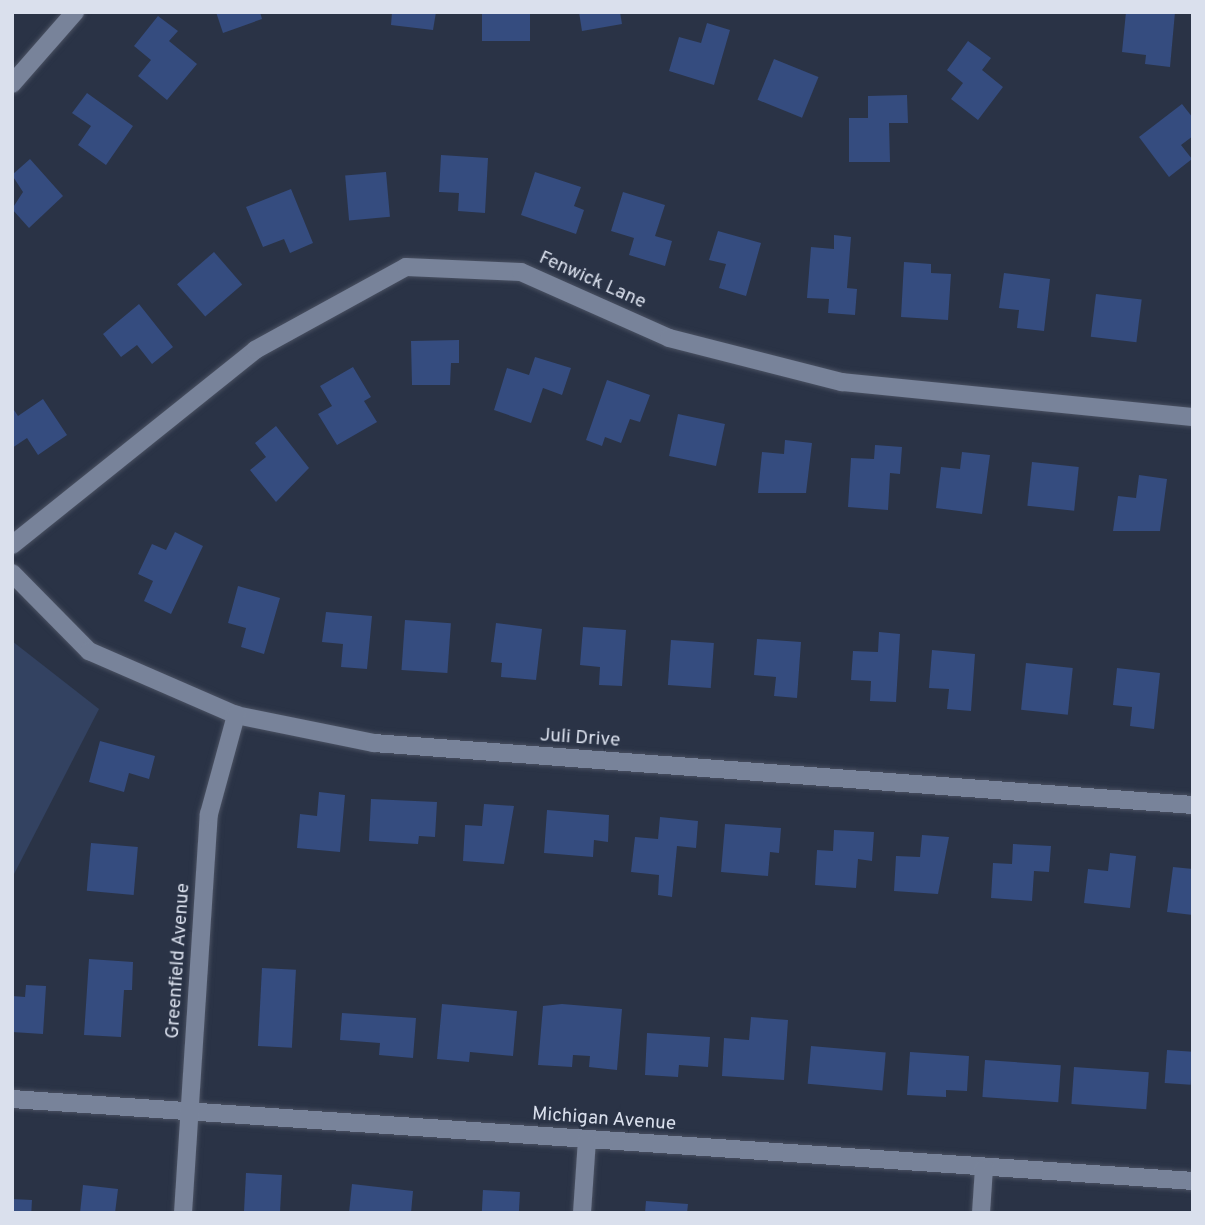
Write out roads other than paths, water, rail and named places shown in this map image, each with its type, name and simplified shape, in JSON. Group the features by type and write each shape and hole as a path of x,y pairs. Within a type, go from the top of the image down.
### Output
{"street":[{"path":"12,84 75,12"},
{"name":"Fenwick Lane","path":"12,545 255,350 406,267 521,272 669,338 842,382 1193,417"},
{"name":"Juli Drive","path":"12,573 89,652 236,715 374,743 1193,805"},
{"name":"Greenfield Avenue","path":"183,1213 209,814 236,715"},
{"name":"Michigan Avenue","path":"12,1099 1193,1181"},
{"path":"582,1213 587,1140"},
{"path":"981,1213 984,1168"}]}
